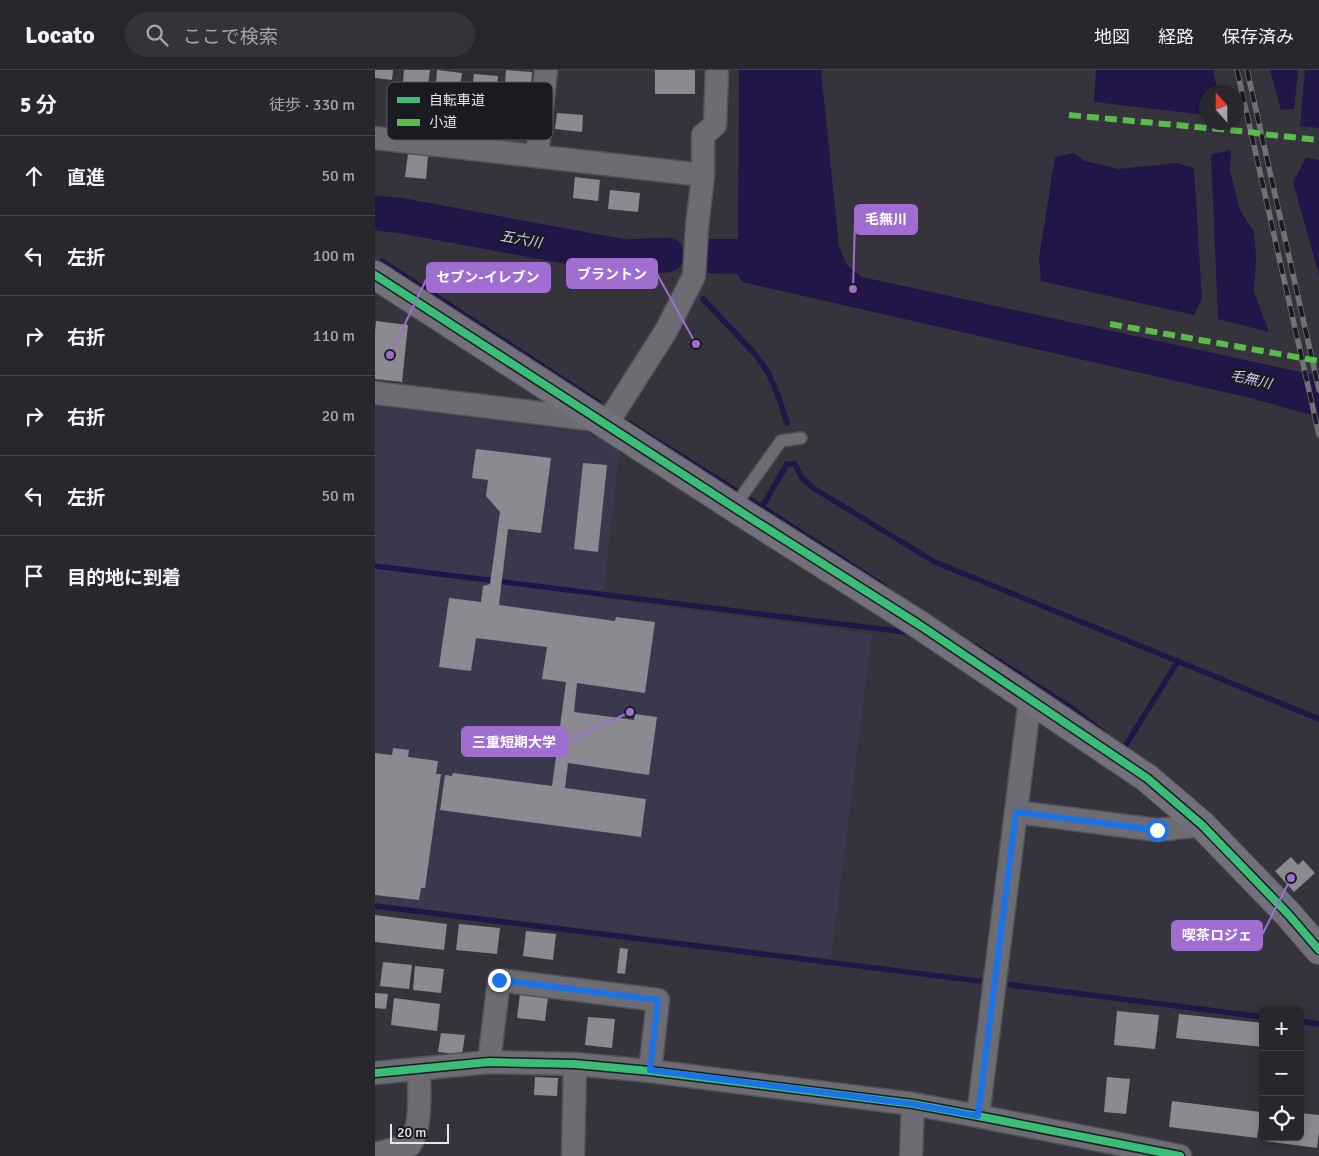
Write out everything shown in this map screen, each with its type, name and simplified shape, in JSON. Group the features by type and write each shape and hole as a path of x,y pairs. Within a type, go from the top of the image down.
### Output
{"street":[{"path":"603,423 666,331 694,276 703,175 703,135 715,125 717,70"},
{"path":"393,140 703,175"},
{"path":"537,156 539,140"},
{"path":"375,275 603,423 740,498 918,624 1147,778 1201,825 1288,914 1319,950"},
{"path":"375,393 603,423"},
{"path":"978,1116 1030,699"},
{"path":"1016,812 1157,830 1201,825"},
{"path":"489,1062 499,980 658,1000 650,1070"},
{"path":"375,1073 489,1062 575,1064 650,1070 913,1104 1180,1156"},
{"path":"573,1156 575,1064"},
{"path":"375,1154 410,1151 418,1126 419,1069"},
{"path":"911,1156 913,1104"}],"lane":[{"path":"740,498 781,440 801,438"}],"shaded area":[{"path":"375,406 588,433 597,438 599,435 620,448 603,598 872,634 831,959 375,903"}],"water":[{"path":"739,70 821,70 839,247 847,265 862,277 1319,376 1319,417 1246,397 742,282 738,274 706,273 707,239 738,239"},
{"path":"1096,70 1213,70 1216,85 1199,85 1199,114 1094,102"},
{"path":"1270,70 1298,70 1294,109 1281,110"},
{"path":"1305,70 1319,70 1319,128 1300,126"},
{"path":"1231,150 1230,171 1240,210 1254,232 1256,256 1254,292 1269,332 1218,319 1211,154"},
{"path":"1074,153 1085,161 1118,169 1177,163 1194,168 1202,298 1194,315 1041,281 1039,258 1055,157"},
{"path":"1306,158 1319,160 1319,275 1293,182"}],"building":[{"path":"375,70 393,70 392,80 375,78"},
{"path":"404,70 430,70 428,82 403,82"},
{"path":"437,70 462,73 461,82 436,82"},
{"path":"506,70 532,72 531,82 505,82"},
{"path":"655,70 695,70 695,94 655,94"},
{"path":"474,74 498,76 498,82 473,82"},
{"path":"557,113 583,115 582,132 555,129"},
{"path":"408,154 428,156 426,179 405,177"},
{"path":"575,177 600,180 598,201 573,198"},
{"path":"610,190 640,193 638,212 608,209"},
{"path":"376,321 408,325 402,382 375,379"},
{"path":"476,449 551,458 541,533 508,529 499,605 615,621 616,617 655,622 645,693 577,683 574,712 634,720 635,714 657,717 649,775 568,763 565,788 646,799 641,837 440,810 445,775 452,776 453,773 552,786 566,682 542,679 547,647 476,638 471,671 439,667 449,598 481,602 483,586 490,584 500,512 486,496 488,480 472,478"},
{"path":"583,463 607,465 598,552 574,549"},
{"path":"393,748 409,750 408,757 438,761 436,774 441,774 425,888 421,888 419,900 375,895 375,753 392,755"},
{"path":"1291,857 1298,865 1303,860 1315,873 1294,892 1275,871"},
{"path":"375,915 447,924 444,950 375,942"},
{"path":"459,924 500,928 497,954 456,950"},
{"path":"526,931 556,934 553,960 523,956"},
{"path":"620,948 628,949 625,974 617,973"},
{"path":"383,962 412,965 409,989 380,986"},
{"path":"415,966 444,969 441,993 413,990"},
{"path":"375,993 388,994 386,1009 375,1008"},
{"path":"520,994 548,997 545,1021 517,1018"},
{"path":"394,998 440,1004 437,1031 391,1025"},
{"path":"1117,1011 1159,1015 1155,1049 1114,1045"},
{"path":"1179,1014 1259,1023 1259,1047 1176,1038"},
{"path":"588,1017 615,1019 612,1048 585,1045"},
{"path":"441,1033 465,1035 462,1055 438,1052"},
{"path":"535,1077 558,1078 557,1096 534,1095"},
{"path":"1107,1077 1130,1079 1126,1114 1104,1112"},
{"path":"1172,1101 1259,1112 1257,1138 1169,1127"},
{"path":"1304,1113 1319,1115 1317,1148 1265,1141 1304,1141"}],"waterway":[{"name":"五六川","path":"375,213 403,216 624,257 667,255"},
{"path":"667,255 690,256"},
{"path":"382,261 599,403"},
{"path":"703,299 755,354 768,372 787,423"},
{"path":"629,423 884,586"},
{"path":"762,507 787,464 795,464 802,478 813,488 935,562 1319,719"},
{"path":"375,566 905,632"},
{"path":"975,646 1070,707 1104,733"},
{"path":"1119,744 1124,748 1178,661"},
{"path":"375,906 979,981"},
{"path":"1011,985 1259,1016"},
{"path":"1304,1022 1319,1024"}],"railway":[{"path":"1237,70 1319,435"},
{"path":"1247,70 1319,390"}],"marked path":[{"path":"1069,115 1319,140"},
{"path":"1110,324 1319,361"}],"cycle path":[{"path":"375,275 918,624 1147,778 1202,825 1288,914 1319,950"},
{"path":"375,1073 489,1062 575,1064 650,1071 913,1104 1180,1156"}],"place":[{"name":"毛無川","path":"853,289"},
{"name":"ブラントン","path":"696,344"},
{"name":"セブン-イレブン","path":"390,355"},
{"name":"三重短期大学","path":"630,712"},
{"name":"喫茶ロジェ","path":"1291,878"}],"route":[{"path":"499,980 658,1000 650,1070 913,1104 978,1116 1016,812 1157,830"}]}
